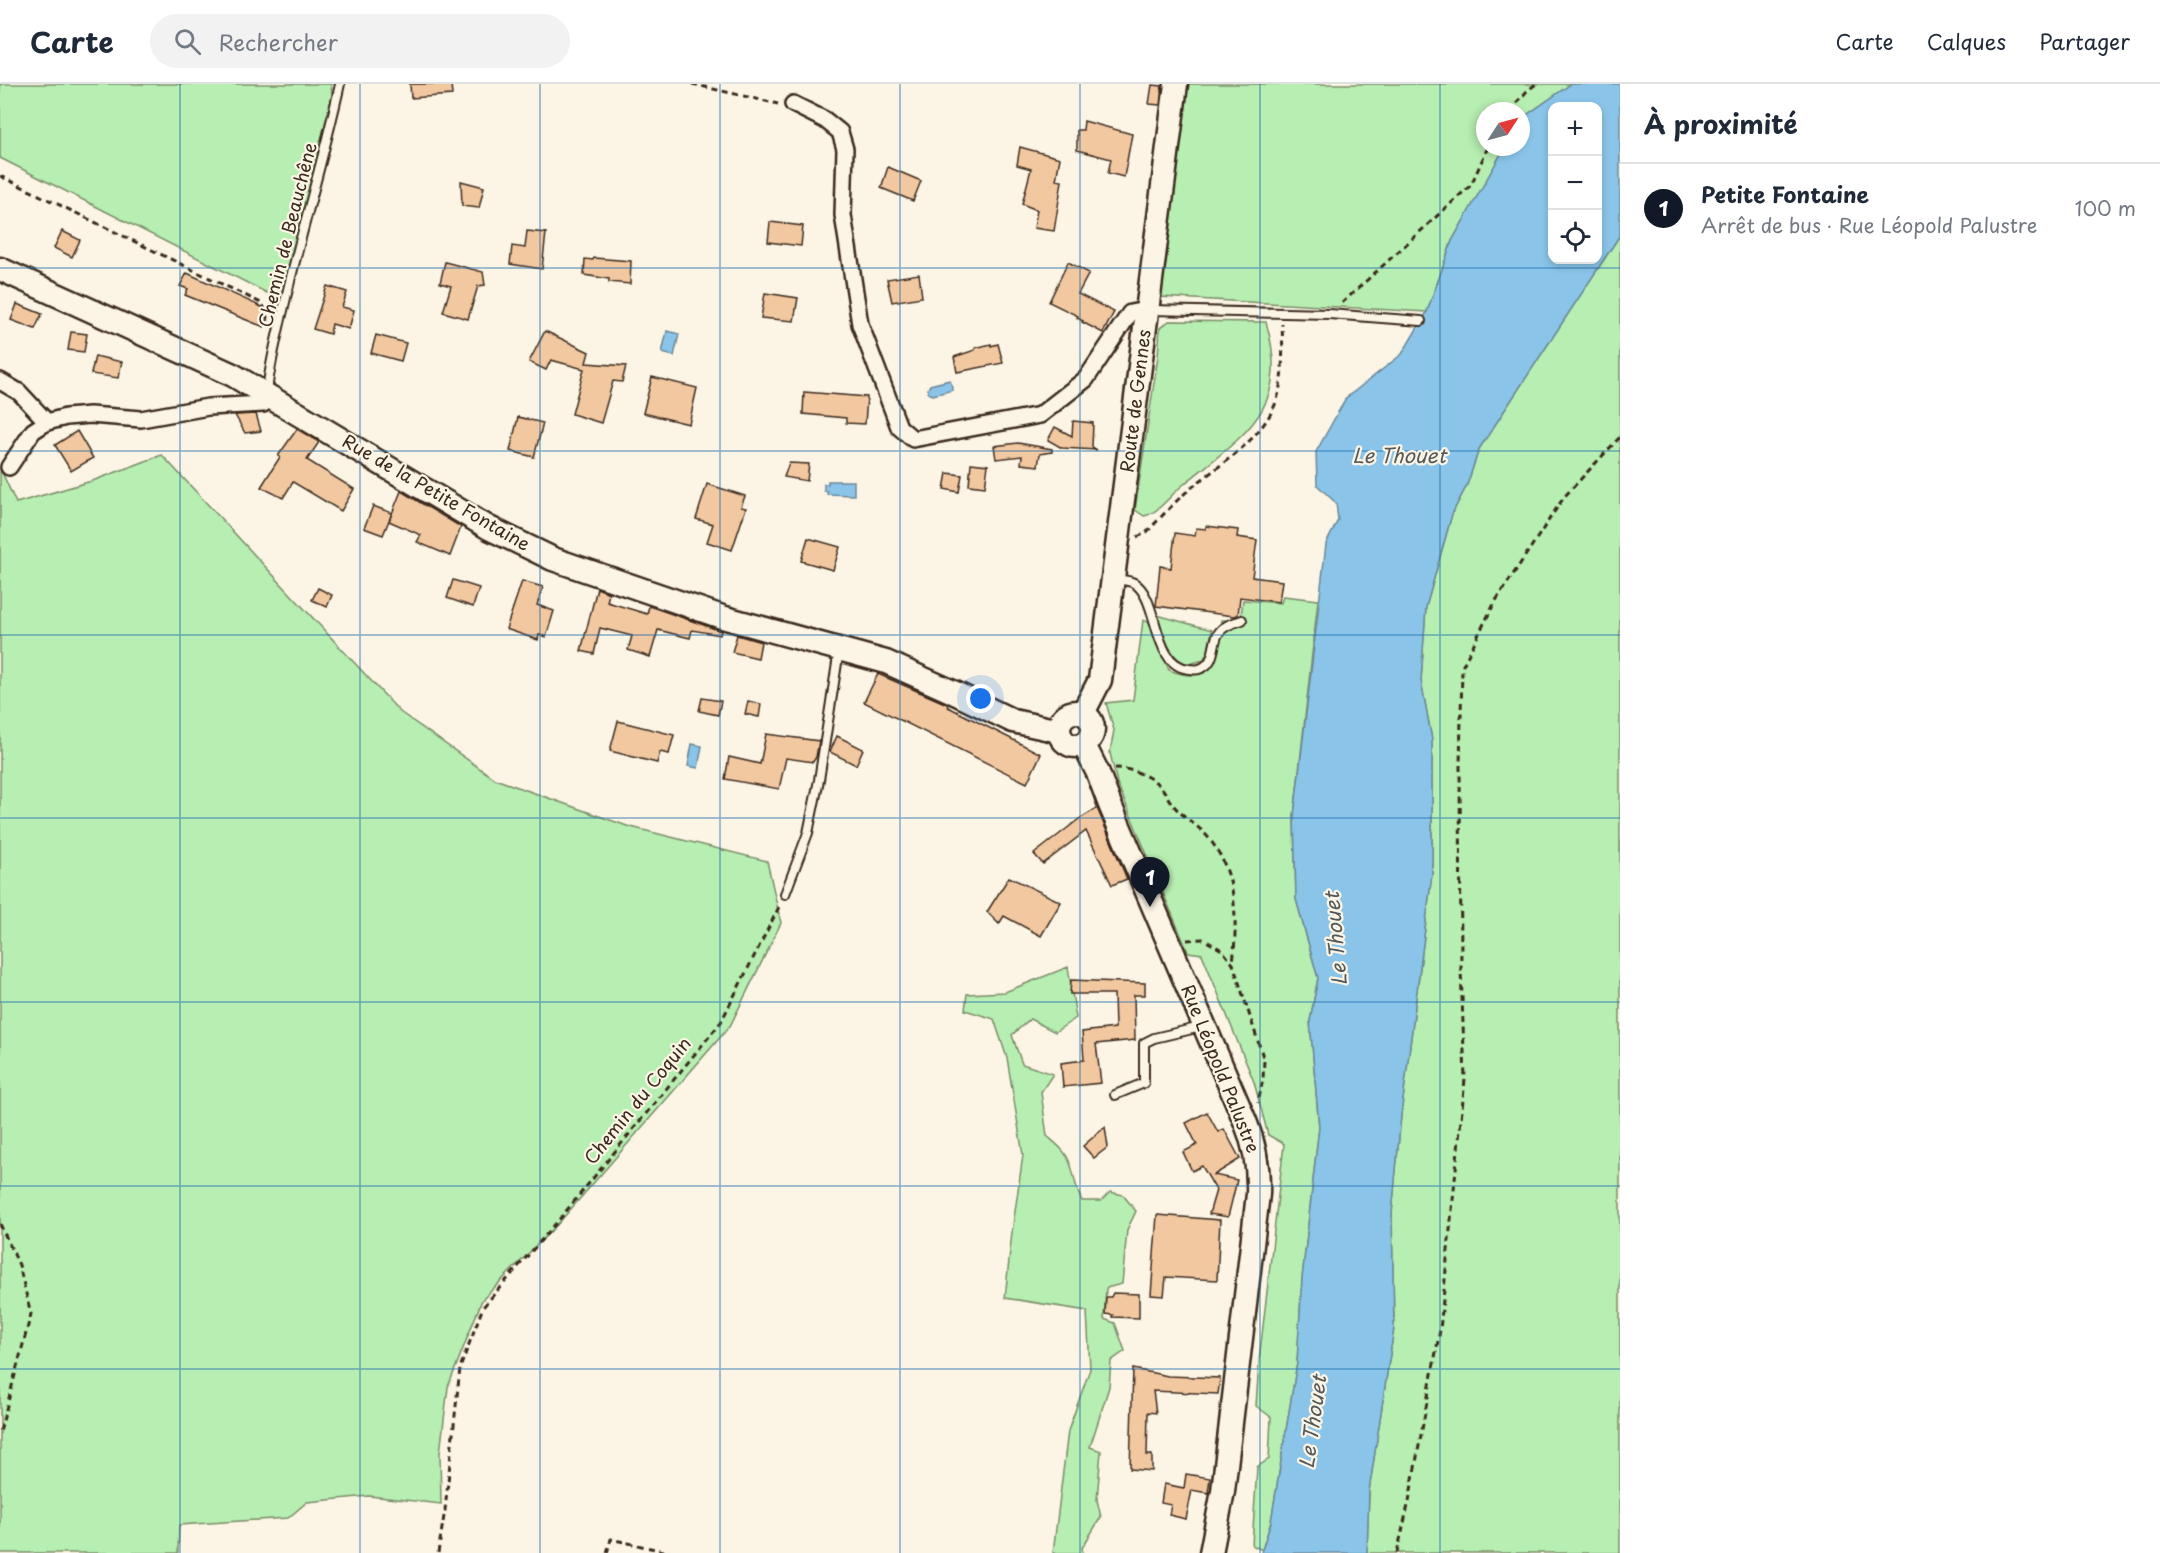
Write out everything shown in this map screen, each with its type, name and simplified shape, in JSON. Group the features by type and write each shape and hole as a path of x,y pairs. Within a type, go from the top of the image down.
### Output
{"main road":[{"name":"Route de Gennes","path":"1083,713 1100,680 1176,84"},
{"name":"Rue de la Petite Fontaine","path":"0,269 233,375 489,528 553,558 722,617 886,662 1013,722 1059,731"},
{"path":"1071,713 1083,713 1091,721 1094,732 1084,745 1073,747 1063,741 1059,731 1062,720 1071,713"},
{"name":"Rue Léopold Palustre","path":"1084,745 1098,773 1245,1120 1254,1144 1259,1168 1258,1194 1223,1491 1211,1553"}],"street":[{"path":"793,104 825,120 840,132 845,149 843,214 860,324 899,427 913,439 1040,415 1086,379 1130,313 1146,310"},
{"path":"0,381 19,392 47,422"},
{"path":"9,467 33,431 47,422 90,415 141,419 208,408 263,404 267,394"}],"lane":[{"name":"Chemin de Beauchêne","path":"267,394 294,263 327,142 340,84"},
{"path":"1146,310 1329,314 1421,321"},
{"path":"1114,579 1133,582 1142,591 1170,660 1184,668 1199,669 1209,662 1218,633 1226,626 1242,620"},
{"path":"785,894 810,823 819,780 839,649"},
{"path":"1115,1095 1144,1083 1144,1043 1154,1038 1205,1026"}],"path":[{"path":"692,84 776,104 793,104"},
{"path":"1517,102 1536,84"},
{"path":"1329,314 1367,282 1471,185 1484,156"},
{"path":"0,176 263,304 275,347"},
{"path":"1119,545 1146,533 1194,485 1224,464 1261,430 1276,404 1283,357 1281,313"},
{"path":"1397,1553 1409,1501 1440,1330 1465,1079 1461,969 1462,667 1495,602 1558,506 1620,437"},
{"path":"1098,773 1111,768 1124,768 1152,780 1161,787 1174,806 1210,840 1222,859 1234,897 1236,935 1233,964"},
{"name":"Chemin du Coquin","path":"438,1553 446,1510 460,1368 483,1307 558,1221 722,1022 785,894"},
{"path":"1170,944 1179,940 1203,939 1222,950 1233,964 1264,1060 1257,1110 1245,1120"},
{"path":"0,1224 19,1265 31,1314 0,1432"},
{"path":"607,1553 611,1539 672,1553"}],"green space":[{"path":"0,84 331,84 332,95 283,301 0,158"},
{"path":"1185,84 1571,84 1530,113 1530,102 1476,102 1476,156 1500,156 1452,241 1427,312 1160,297"},
{"path":"1620,235 1620,1553 1367,1553 1369,1491 1394,1328 1392,1213 1401,1115 1432,874 1432,740 1421,681 1426,607 1452,514 1467,485 1479,449"},
{"path":"1169,321 1266,322 1272,353 1272,378 1267,400 1257,418 1242,435 1159,508 1144,516 1135,510 1158,356 1160,328"},
{"path":"162,455 400,712 495,779 627,826 767,861 781,923 730,1026 557,1225 482,1300 448,1387 440,1453 441,1504 369,1496 307,1502 288,1518 179,1525 178,1553 0,1553 0,468 16,503 95,480"},
{"path":"1283,596 1318,600 1294,816 1296,899 1318,978 1310,1021 1319,1127 1302,1279 1297,1363 1271,1522 1262,1550 1252,1545 1257,1467 1269,1459 1271,1417 1256,1406 1284,1144 1268,1135 1254,1082 1202,954 1188,952 1117,783 1110,753 1114,730 1106,703 1133,700 1143,620 1151,623 1169,670 1196,675 1211,665 1218,645 1221,620 1236,620 1241,616 1243,600 1281,603"},
{"path":"1157,615 1212,630 1208,651 1203,660 1186,665 1180,661 1167,643"},
{"path":"1068,967 1076,1018 1055,1032 1030,1019 1012,1035 1022,1064 1053,1074 1041,1092 1047,1136 1066,1155 1082,1201 1101,1201 1110,1192 1123,1195 1136,1211 1127,1230 1122,1284 1106,1288 1104,1319 1115,1323 1125,1351 1111,1361 1109,1387 1090,1447 1101,1451 1097,1500 1101,1517 1082,1548 1083,1553 1053,1553 1068,1431 1090,1369 1087,1311 1005,1298 1023,1155 1007,1058 994,1019 965,1010 967,994 1005,992"}],"water":[{"name":"Le Thouet","path":"1571,84 1620,84 1620,235 1602,262 1602,102 1548,102 1548,264 1601,264 1479,449 1467,485 1452,514 1426,607 1421,681 1432,740 1432,874 1401,1115 1392,1214 1394,1328 1369,1491 1367,1553 1261,1553 1271,1522 1297,1363 1302,1279 1319,1127 1310,1021 1318,978 1296,899 1294,816 1326,544 1338,520 1336,503 1317,485 1316,452 1346,398 1402,354 1427,312 1452,241 1500,156 1530,156 1530,113"},
{"path":"667,331 679,334 674,356 662,353"},
{"path":"950,380 953,390 933,395 928,393 930,385"},
{"path":"828,481 854,481 854,495 827,494 827,491 824,491 824,484 828,484"},
{"path":"692,744 702,746 698,768 688,766"}],"building":[{"path":"410,84 451,84 452,95 411,98"},
{"path":"1152,85 1162,86 1160,105 1149,104"},
{"path":"1084,121 1132,134 1124,177 1108,173 1111,159 1077,150 1077,130 1083,130"},
{"path":"1020,147 1060,158 1056,180 1062,181 1054,231 1034,228 1037,210 1022,204 1031,169 1017,165"},
{"path":"888,167 921,181 913,201 881,188"},
{"path":"461,181 484,187 479,208 462,206"},
{"path":"770,222 803,226 801,246 768,242"},
{"path":"62,231 80,240 72,257 54,248"},
{"path":"527,231 546,233 542,269 510,264 512,246 525,248"},
{"path":"594,258 631,261 630,284 609,282 609,279 584,275 585,259 593,260"},
{"path":"445,262 483,272 485,285 478,286 468,319 443,312 451,286 440,283"},
{"path":"1068,262 1089,273 1078,294 1114,312 1103,333 1082,322 1077,318 1078,316 1049,302"},
{"path":"187,273 264,308 264,327 185,295 188,289 180,286"},
{"path":"919,274 922,297 892,302 887,279"},
{"path":"327,286 347,292 342,307 354,310 349,329 332,324 330,334 313,329"},
{"path":"765,293 798,298 794,321 761,318"},
{"path":"17,304 42,314 35,329 11,320"},
{"path":"545,331 589,352 586,363 626,366 622,382 613,381 601,423 572,414 584,369 551,360 546,370 529,362"},
{"path":"71,332 87,334 84,352 68,350"},
{"path":"376,335 406,343 401,361 371,353"},
{"path":"991,344 991,346 998,344 1003,363 957,372 954,357"},
{"path":"95,356 122,362 118,378 91,374"},
{"path":"652,377 697,388 689,424 643,413"},
{"path":"804,392 867,397 865,424 846,423 846,418 803,414"},
{"path":"256,414 261,431 245,433 235,415"},
{"path":"518,417 543,423 534,457 510,451"},
{"path":"1073,421 1093,423 1092,447 1097,450 1062,448 1048,440 1055,427 1072,436"},
{"path":"297,429 319,442 307,460 354,489 341,511 293,482 283,498 261,487 280,457 278,456"},
{"path":"77,431 93,458 71,471 55,445"},
{"path":"1018,443 1052,449 1052,452 1040,454 1038,466 1021,464 1022,456 996,459 994,446"},
{"path":"789,463 809,464 807,481 784,477"},
{"path":"971,463 988,465 985,487 969,485"},
{"path":"947,473 962,475 959,492 944,489"},
{"path":"707,484 745,496 741,507 746,508 732,550 707,542 713,524 696,519"},
{"path":"401,491 461,527 450,556 417,542 421,535 389,521"},
{"path":"373,506 392,513 383,535 364,528"},
{"path":"1206,526 1238,530 1237,537 1257,540 1252,577 1282,581 1279,602 1240,597 1238,615 1234,616 1156,606 1160,566 1171,568 1175,533 1195,536 1196,528 1206,529"},
{"path":"808,538 840,547 833,570 801,561"},
{"path":"453,580 479,588 473,607 447,598"},
{"path":"522,581 543,587 537,605 554,611 546,637 539,635 538,640 506,629"},
{"path":"318,588 332,595 327,607 312,600"},
{"path":"597,588 609,593 607,602 647,614 649,606 721,631 720,635 692,630 690,638 658,630 650,657 628,650 632,636 600,628 594,654 581,651"},
{"path":"737,635 761,642 758,658 732,652"},
{"path":"878,674 947,704 948,707 1041,754 1027,783 864,702"},
{"path":"702,698 721,701 718,715 699,711"},
{"path":"748,701 761,704 759,717 745,714"},
{"path":"618,721 674,735 669,754 660,752 657,763 610,751"},
{"path":"766,734 819,741 816,757 813,762 786,758 779,789 725,779 729,757 760,764"},
{"path":"837,736 863,749 856,765 830,752"},
{"path":"1097,808 1127,879 1112,885 1086,831 1043,864 1034,854"},
{"path":"1009,877 1061,902 1041,936 1004,916 999,924 987,912"},
{"path":"1071,980 1145,983 1145,995 1134,995 1135,1040 1096,1044 1101,1083 1063,1087 1061,1063 1084,1060 1082,1032 1115,1028 1114,994 1070,994"},
{"path":"1207,1112 1218,1132 1224,1129 1240,1159 1214,1175 1237,1180 1228,1217 1209,1214 1216,1190 1202,1166 1192,1171 1183,1152 1197,1145 1186,1123"},
{"path":"1105,1127 1108,1147 1094,1158 1083,1146"},
{"path":"1157,1215 1220,1220 1217,1280 1166,1277 1164,1296 1151,1295"},
{"path":"1113,1293 1139,1294 1139,1318 1112,1317 1113,1315 1105,1314 1106,1297 1111,1297"},
{"path":"1133,1369 1168,1376 1220,1378 1218,1394 1153,1391 1156,1413 1148,1412 1147,1455 1152,1455 1152,1471 1130,1469"},
{"path":"1186,1474 1210,1478 1208,1493 1192,1490 1186,1519 1169,1515 1171,1505 1161,1503 1164,1484 1184,1488"}],"place":[{"name":"Petite Fontaine","path":"1150,907"}]}
